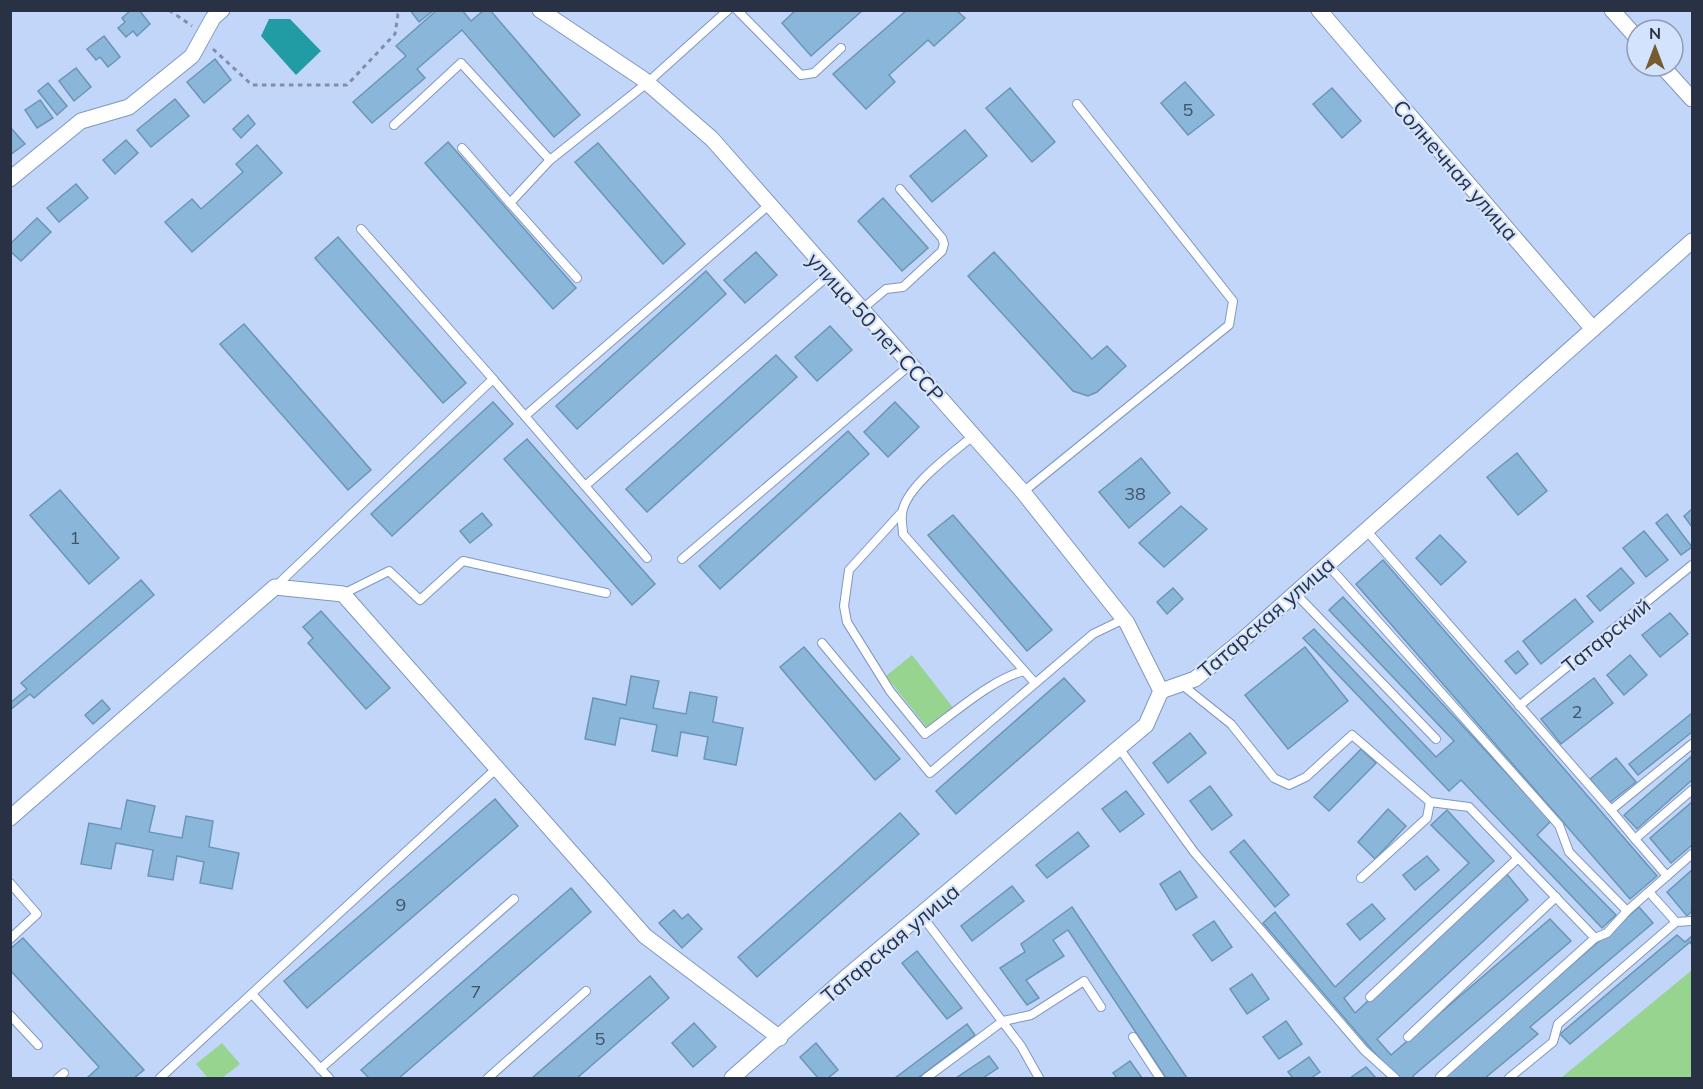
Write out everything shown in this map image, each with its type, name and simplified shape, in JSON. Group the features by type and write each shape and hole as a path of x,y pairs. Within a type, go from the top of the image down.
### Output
{"street":[{"path":"10,179 81,122 129,107 192,56 213,18 222,10"},
{"name":"улица 50 лет СССР","path":"540,10 647,83 712,139 1023,492 1124,619 1161,691"},
{"name":"Солнечная улица","path":"1320,10 1593,329"},
{"path":"1612,10 1625,25"},
{"path":"1673,78 1692,99"},
{"name":"Татарская улица","path":"732,1078 844,980 1146,726 1161,691 1195,679 1692,241"},
{"path":"10,818 275,587 343,594 645,936 780,1038"}],"lane":[{"path":"510,203 550,160 647,83 728,10"},
{"path":"737,10 801,75 814,73 841,48"},
{"path":"394,125 461,63 550,160"},
{"path":"1023,492 1228,325 1233,300 1077,104"},
{"path":"462,148 577,278"},
{"path":"861,310 886,289 903,287 942,251 944,244 942,238 900,189"},
{"path":"525,416 769,205"},
{"path":"361,229 647,558"},
{"path":"585,486 830,275"},
{"path":"682,559 910,365"},
{"path":"275,587 493,379"},
{"path":"973,436 929,473 909,498 901,513 849,570 844,606 847,622 890,691 926,734 967,703 1014,674 1024,671"},
{"path":"901,513 903,534 1035,683"},
{"path":"1366,530 1667,876"},
{"path":"343,594 389,571 420,600 463,561 606,593"},
{"path":"1327,564 1559,825 1569,852 1627,911"},
{"name":"Татарский","path":"1519,706 1692,565"},
{"path":"1295,593 1436,739"},
{"path":"822,643 930,772 1093,633 1124,619"},
{"path":"1181,684 1231,724 1274,778 1289,785 1306,777 1352,735 1430,802 1469,807 1595,938"},
{"path":"1611,810 1692,744"},
{"path":"1119,748 1194,852 1364,1050 1395,1078"},
{"path":"160,1078 497,768"},
{"path":"1635,839 1692,790"},
{"path":"1361,878 1427,818 1430,802"},
{"path":"1440,1077 1595,938 1607,933 1627,911 1692,854"},
{"path":"1370,997 1518,858"},
{"path":"10,883 37,914 10,939"},
{"path":"1649,892 1676,922"},
{"path":"1408,1036 1556,897"},
{"path":"321,1070 514,899"},
{"path":"922,916 1003,1021 1021,1046 1039,1078"},
{"path":"1509,1078 1553,1042 1558,1024 1676,922 1692,921"},
{"path":"926,1078 1003,1021 1030,1015 1084,981 1101,1007"},
{"path":"488,1078 586,991"},
{"path":"252,994 329,1078"},
{"path":"10,1015 38,1045"},
{"path":"1133,1037 1160,1078"}],"path":[{"path":"169,10 202,37 252,85 347,85 395,34 398,14 403,10"}],"shaded area":[{"path":"269,19 290,19 321,51 296,75 261,36"},
{"path":"912,655 954,709 928,729 886,676"},
{"path":"1692,970 1692,1078 1561,1078"},
{"path":"222,1043 240,1064 222,1078 208,1078 196,1064"}],"building":[{"path":"131,10 139,10 150,24 137,36 133,31 126,37 118,28 125,22 122,18"},
{"path":"410,10 434,10 419,22"},
{"path":"437,10 462,10 471,21 484,10 490,10 580,115 554,137 462,30 417,69 425,78 372,123 353,102 406,56 396,46"},
{"path":"796,10 863,10 811,56 782,23"},
{"path":"907,10 956,10 965,18 934,46 928,40 889,75 895,82 866,109 833,74"},
{"path":"104,36 120,57 108,67 100,57 96,60 87,49"},
{"path":"215,59 231,80 204,103 187,82"},
{"path":"76,68 91,87 74,101 59,81"},
{"path":"1185,82 1214,115 1188,135 1161,103"},
{"path":"48,83 67,106 57,115 38,91"},
{"path":"1010,88 1055,142 1032,162 986,108"},
{"path":"1332,88 1361,121 1342,138 1313,104"},
{"path":"175,99 189,116 151,147 137,130"},
{"path":"40,100 53,118 37,128 25,110"},
{"path":"248,115 255,124 241,138 233,129"},
{"path":"10,127 25,144 10,155"},
{"path":"965,130 987,156 932,202 910,176"},
{"path":"126,140 138,153 115,174 103,160"},
{"path":"448,142 576,288 553,309 425,163"},
{"path":"598,143 685,244 663,264 575,162"},
{"path":"257,145 282,173 192,252 165,222 192,199 201,209 243,172 236,164"},
{"path":"76,184 88,198 59,222 47,208"},
{"path":"883,198 928,248 902,271 858,221"},
{"path":"37,218 51,232 21,261 10,251 10,244"},
{"path":"338,237 466,383 443,403 315,258"},
{"path":"756,252 777,275 745,303 724,280"},
{"path":"994,252 1092,359 1107,346 1126,366 1097,392 1088,396 1073,391 968,276"},
{"path":"706,271 726,294 577,429 556,406"},
{"path":"244,324 371,470 348,490 220,344"},
{"path":"830,326 852,350 817,381 795,357"},
{"path":"776,355 797,377 647,512 626,489"},
{"path":"493,402 513,424 392,536 371,514"},
{"path":"895,402 919,427 888,457 864,432"},
{"path":"848,431 869,454 720,589 699,566"},
{"path":"527,439 655,584 632,605 504,459"},
{"path":"1517,453 1547,491 1518,515 1487,477"},
{"path":"1141,458 1170,493 1129,528 1099,492"},
{"path":"60,490 119,558 89,584 30,515"},
{"path":"1181,506 1207,529 1164,567 1139,543"},
{"path":"1692,509 1692,527 1684,516"},
{"path":"482,513 492,525 470,543 460,531"},
{"path":"1667,514 1692,547 1681,555 1656,523"},
{"path":"953,515 1052,630 1027,651 928,535"},
{"path":"1644,531 1668,560 1646,577 1623,548"},
{"path":"1440,535 1466,562 1441,585 1416,558"},
{"path":"1383,560 1657,876 1630,899 1356,584"},
{"path":"1621,568 1634,583 1600,611 1587,596"},
{"path":"141,580 154,595 34,698 30,694 10,710 10,703 27,689 21,683"},
{"path":"1173,588 1183,599 1167,614 1157,602"},
{"path":"1343,597 1551,821 1537,835 1616,915 1602,928 1461,780 1449,791 1303,638 1314,629 1436,757 1454,741 1329,610"},
{"path":"1575,599 1593,622 1541,664 1523,641"},
{"path":"321,611 390,688 366,709 308,643 313,638 303,627"},
{"path":"1670,613 1688,634 1660,657 1642,635"},
{"path":"804,647 900,759 875,780 780,667"},
{"path":"1305,647 1348,701 1288,749 1245,695"},
{"path":"1518,651 1528,664 1516,674 1505,661"},
{"path":"1630,655 1647,675 1624,695 1607,675"},
{"path":"631,676 659,681 653,708 686,714 690,692 717,697 713,722 743,728 736,765 704,759 708,737 681,732 677,756 652,751 657,725 620,718 615,745 585,739 593,698 626,705"},
{"path":"1064,678 1085,701 956,814 936,791"},
{"path":"1594,678 1613,703 1561,744 1541,719"},
{"path":"102,700 110,709 93,724 85,715"},
{"path":"1692,713 1692,732 1638,775 1629,764"},
{"path":"1190,733 1206,753 1168,783 1153,763"},
{"path":"1361,749 1376,763 1329,811 1314,797"},
{"path":"1692,756 1692,780 1637,829 1624,815"},
{"path":"1616,758 1636,782 1609,803 1590,779"},
{"path":"1210,786 1232,815 1212,830 1190,801"},
{"path":"1126,791 1144,814 1120,832 1102,809"},
{"path":"495,799 518,826 307,1008 284,981"},
{"path":"127,800 155,806 149,832 182,838 186,816 213,821 209,847 239,853 232,889 200,883 204,862 177,856 173,880 148,876 153,850 116,843 111,869 81,864 89,823 121,829"},
{"path":"1692,802 1692,845 1671,863 1650,838"},
{"path":"1388,809 1406,826 1375,859 1358,842"},
{"path":"1447,810 1494,861 1344,998 1355,1013 1506,873 1528,900 1377,1039 1391,1055 1550,919 1571,941 1413,1076 1414,1078 1396,1078 1263,923 1275,912 1335,987 1469,863 1431,825"},
{"path":"900,813 919,834 757,977 738,957"},
{"path":"1078,832 1089,846 1047,878 1036,865"},
{"path":"1244,840 1289,895 1275,907 1230,852"},
{"path":"1427,856 1439,870 1415,890 1403,875"},
{"path":"1692,870 1692,911 1687,916 1667,892"},
{"path":"1180,871 1197,897 1176,910 1160,884"},
{"path":"1012,886 1024,901 972,941 961,926"},
{"path":"571,888 591,912 399,1078 369,1078 361,1070"},
{"path":"1372,904 1385,919 1360,940 1347,924"},
{"path":"1072,907 1187,1078 1166,1078 1068,930 1053,940 1064,956 1026,980 1039,998 1027,1005 1000,968 1025,952 1021,944"},
{"path":"1639,907 1653,923 1530,1027 1538,1034 1485,1078 1439,1078"},
{"path":"674,910 682,919 688,914 702,929 682,948 659,923"},
{"path":"1214,921 1232,947 1212,961 1193,935"},
{"path":"1677,935 1685,942 1692,936 1692,945 1690,942 1570,1044 1560,1034"},
{"path":"23,938 144,1070 134,1078 87,1078 99,1067 10,970 10,949"},
{"path":"917,951 962,1008 947,1019 902,963"},
{"path":"1252,974 1269,999 1247,1014 1230,989"},
{"path":"650,976 669,998 577,1078 532,1078"},
{"path":"1286,1021 1302,1044 1279,1059 1263,1037"},
{"path":"694,1023 716,1047 693,1067 672,1043"},
{"path":"967,1024 975,1035 918,1078 895,1078"},
{"path":"816,1043 838,1070 828,1078 818,1078 800,1057"},
{"path":"989,1056 998,1068 983,1078 956,1078"},
{"path":"1309,1057 1320,1072 1311,1078 1293,1078 1288,1072"},
{"path":"1130,1061 1142,1078 1117,1078 1113,1073"},
{"path":"1366,1067 1376,1078 1350,1078"}]}
